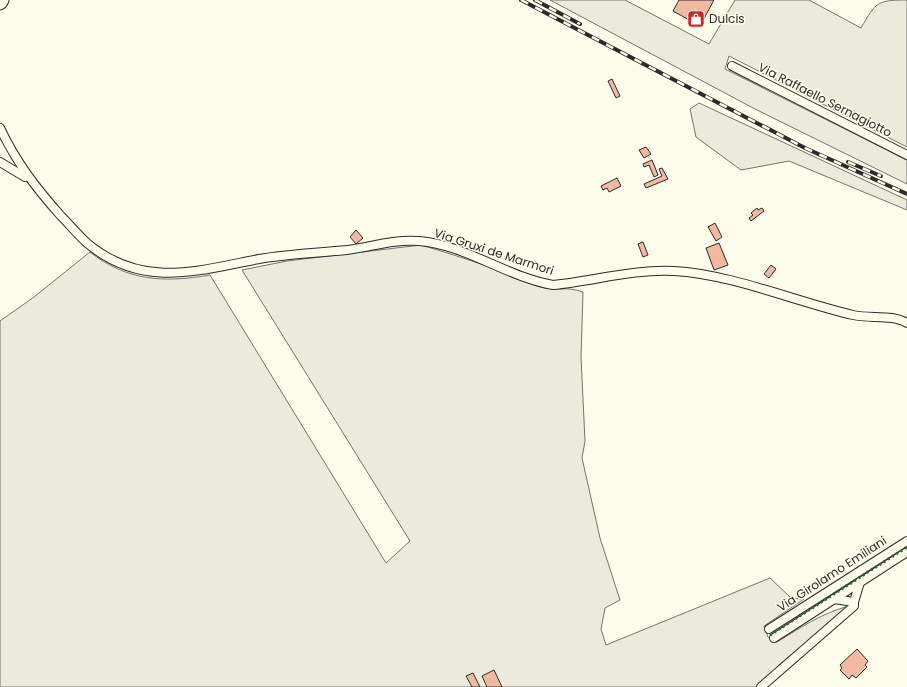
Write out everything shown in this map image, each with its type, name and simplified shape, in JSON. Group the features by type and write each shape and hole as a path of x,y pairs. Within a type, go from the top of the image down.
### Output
{"street":[{"name":"Via Raffaello Sernagiotto","path":"732,66 907,155"},
{"name":"Via Gruxi de Marmori","path":"0,128 13,155 30,181 86,243 114,261 147,272 173,274 201,272 294,254 340,251 399,242 419,241 438,245 469,255 541,283 553,285 631,272 674,271 731,281 855,316 899,320 907,323"},
{"name":"Via Gruxi de Marmori","path":"0,162 30,181"},
{"name":"Via Girolamo Emiliani","path":"769,628 907,541"},
{"name":"Via Girolamo Emiliani","path":"774,638 907,552"},
{"path":"761,687 854,606 860,582"},
{"path":"834,599 854,602"}],"shaded area":[{"path":"550,0 625,0 709,44 735,0 809,0 861,28 870,13 878,4 889,1 907,0 907,147 729,56 725,69 907,160 907,184 755,109"},
{"path":"699,103 907,200 907,210 789,161 741,170 696,137 690,109"},
{"path":"421,245 501,271 537,286 551,289 572,289 583,292 581,357 585,441 582,458 600,538 620,600 605,608 601,629 606,645 770,578 791,598 804,599 764,626 768,637 777,642 820,617 849,606 779,665 757,687 0,687 0,321 34,297 90,252 104,262 118,269 147,277 177,279 210,275 386,563 410,541 242,270 287,261"}],"building":[{"name":"Dulcis","path":"679,0 714,0 700,26 673,11"},
{"path":"612,79 620,96 616,98 608,81"},
{"path":"646,147 651,154 644,158 639,150"},
{"path":"652,160 658,175 654,177 649,165 644,167 643,164"},
{"path":"662,168 668,179 646,188 644,184 662,176 659,169"},
{"path":"617,178 621,186 609,192 607,188 603,190 601,186"},
{"path":"757,208 758,210 762,208 764,211 751,221 749,218 753,215 751,213"},
{"path":"715,223 722,237 716,241 708,227"},
{"path":"356,230 363,238 356,244 350,237"},
{"path":"643,242 648,255 643,257 638,244"},
{"path":"719,243 728,265 714,270 706,248"},
{"path":"771,265 776,269 769,278 764,274"},
{"path":"857,649 868,661 865,665 867,667 856,678 852,675 849,679 840,670 842,668 840,665"},
{"path":"494,670 502,687 487,687 482,676"},
{"path":"473,673 480,687 472,687 466,676"}],"railway":[{"path":"521,0 805,148 907,194"},
{"path":"535,0 580,24"},
{"path":"848,162 881,176"}],"hedge":[{"path":"770,635 907,547"}],"place":[{"name":"Dulcis","path":"696,19"}]}
